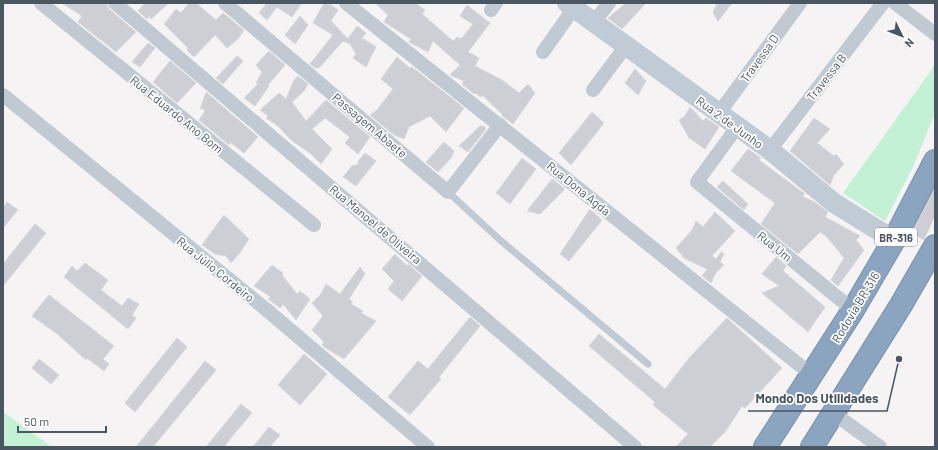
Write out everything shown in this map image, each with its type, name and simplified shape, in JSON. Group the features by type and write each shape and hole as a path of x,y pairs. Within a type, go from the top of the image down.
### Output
{"highway":[{"name":"Rodovia BR-316","path":"765,447 853,310 894,240 935,161"},
{"name":"BR-316","path":"812,447 901,305 935,246"}],"street":[{"name":"Rua Eduardo Ano Bom","path":"41,3 314,225"},
{"name":"Rua Manoel de Oliveira","path":"115,3 635,447"},
{"name":"Passagem Abaete","path":"225,3 448,192"},
{"name":"Rua Dona Agda","path":"346,3 812,375"},
{"path":"594,22 609,3"},
{"name":"Travessa D","path":"719,113 800,3"},
{"name":"Travessa B","path":"770,150 883,3"},
{"path":"895,3 935,34"},
{"path":"543,52 570,6"},
{"name":"Rua 2 de Junho","path":"570,6 770,150 834,203 894,240"},
{"path":"592,90 626,46"},
{"name":"Rua Júlio Cordeiro","path":"3,95 262,306 428,447"},
{"path":"448,192 500,125"},
{"name":"Rua Um","path":"737,127 696,182 853,310"},
{"path":"833,413 880,447"}],"lane":[{"path":"448,192 506,244 648,364"}],"green space":[{"path":"935,65 935,113 913,167 885,221 843,193"},
{"path":"3,412 52,447 3,447"}],"building":[{"path":"62,3 106,3 109,9 136,32 116,52 78,22 82,16"},
{"path":"145,3 169,3 151,19 149,16 147,19 138,11"},
{"path":"189,3 196,3 216,20 223,13 244,30 238,39 227,48 215,35 194,57 187,50 188,48 164,24 176,9 181,13"},
{"path":"267,3 302,3 292,17 277,7 267,20 259,13"},
{"path":"324,3 331,5 338,10 331,21 348,39 357,26 366,33 362,38 376,47 366,67 353,58 356,54 350,44 343,41 319,68 316,67 316,69 310,64 333,35 313,23"},
{"path":"375,3 415,3 425,10 422,14 453,41 457,37 461,39 473,24 460,16 467,5 490,23 468,52 479,58 475,66 502,80 519,93 528,84 535,93 513,124 502,116 503,115 482,95 481,97 475,93 474,94 462,84 464,81 450,75 460,65 433,41 428,52 409,42 411,39 384,22 388,15"},
{"path":"626,3 646,3 622,29 608,18"},
{"path":"717,3 732,3 718,21 713,13"},
{"path":"300,16 308,25 295,44 285,35"},
{"path":"148,43 155,48 140,67 132,62"},
{"path":"269,51 285,65 268,85 269,86 255,106 244,98 258,84 256,83 262,72 256,65"},
{"path":"237,56 243,61 223,84 216,78"},
{"path":"397,57 464,108 446,132 430,116 409,127 404,139 394,135 370,115 377,110 393,89 381,79"},
{"path":"170,61 196,83 177,103 153,82"},
{"path":"635,69 646,81 638,95 625,83"},
{"path":"298,76 308,84 304,91 292,102 306,121 326,100 370,137 358,154 345,143 350,137 325,118 312,129 332,149 321,164 311,154 291,140 278,126 266,118 268,116 260,110 279,93 286,99 294,80"},
{"path":"206,92 258,137 244,153 230,142 229,145 199,120 205,111 202,108 200,110"},
{"path":"690,107 703,121 706,118 719,127 705,149 689,138 679,120 685,116"},
{"path":"592,112 604,123 571,165 559,153"},
{"path":"814,118 830,129 817,143 834,156 836,154 844,164 834,175 830,185 790,151"},
{"path":"480,126 484,126 486,129 468,152 459,146"},
{"path":"444,142 454,151 451,158 438,172 426,162"},
{"path":"748,149 761,158 759,160 805,194 802,196 816,203 828,212 825,217 860,236 856,240 864,250 838,286 831,280 844,258 826,236 820,232 798,254 761,224 775,203 731,171"},
{"path":"365,153 376,161 356,186 343,177 352,166 359,164 358,161"},
{"path":"522,158 536,169 510,204 496,193"},
{"path":"552,179 565,189 540,214 527,211"},
{"path":"723,181 748,204 744,210 717,187"},
{"path":"935,188 935,215 924,240 912,233"},
{"path":"7,202 18,210 3,228 3,207"},
{"path":"590,209 602,220 569,261 560,254"},
{"path":"715,212 735,231 712,256 716,259 721,252 724,254 720,262 724,265 715,274 711,283 702,276 707,269 684,258 676,248 692,230 696,221 703,227"},
{"path":"224,215 249,239 231,263 226,256 215,254 202,245"},
{"path":"35,224 46,233 3,286 3,264"},
{"path":"395,254 407,266 408,264 422,276 402,301 388,289 394,281 382,269"},
{"path":"776,257 786,266 783,271 825,307 808,332 762,293 779,286 762,274"},
{"path":"85,263 108,280 101,290 122,306 128,298 139,304 132,315 136,318 128,329 64,277 72,266 77,271"},
{"path":"272,265 283,273 282,275 297,294 300,291 310,299 296,320 283,304 280,308 268,299 271,297 254,286"},
{"path":"360,267 365,274 349,299 353,302 351,304 363,311 361,313 376,321 344,359 324,347 322,345 324,342 312,330 323,316 312,303 321,294 326,284 340,294"},
{"path":"49,295 114,346 103,359 109,364 104,371 87,358 86,360 56,333 32,316"},
{"path":"470,317 480,326 439,377 441,379 410,415 388,397 418,361 428,369"},
{"path":"727,318 782,368 745,408 742,406 725,432 710,447 676,447 688,434 653,405 655,402 589,346 599,334 665,389 690,357"},
{"path":"177,338 187,347 135,412 125,403"},
{"path":"304,354 327,374 300,405 278,385"},
{"path":"39,359 59,375 51,384 32,368"},
{"path":"205,361 216,370 153,447 136,447"},
{"path":"241,404 252,413 224,447 206,447"},
{"path":"269,427 280,435 270,447 253,447"}],"place":[{"name":"Mondo Dos Utilidades","path":"899,359"}]}
